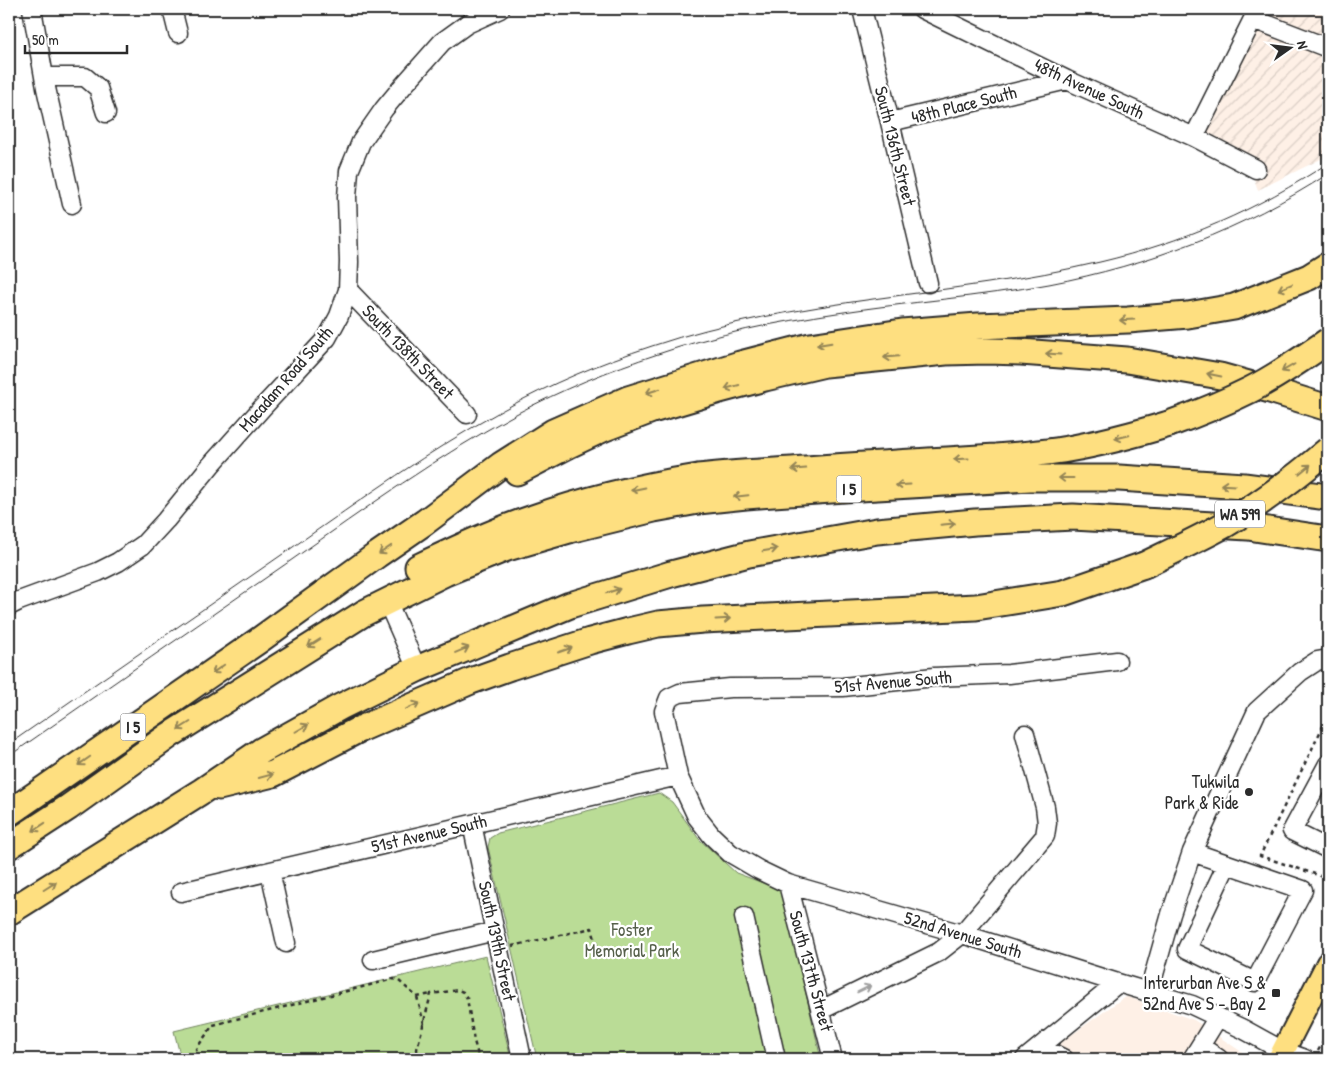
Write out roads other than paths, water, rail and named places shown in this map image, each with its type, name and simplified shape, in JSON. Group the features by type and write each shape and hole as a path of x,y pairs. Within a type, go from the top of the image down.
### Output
{"highway":[{"path":"425,522 500,465 553,432 628,399 740,364 810,346 902,332 1188,315 1234,307 1301,280 1328,265"},
{"path":"258,641 324,620 404,574 479,539 569,506 618,493 700,477 996,457 1068,449 1169,424 1211,408 1251,389 1299,361 1328,341"},
{"name":"I 5","path":"9,813 258,641 425,522 569,445 605,428 652,410 765,378 826,364 946,352 987,351 1127,360 1220,376 1328,408"},
{"name":"WA 599","path":"202,792 273,774 358,730 471,681 590,641 658,624 702,620 976,608 1063,593 1144,565 1227,523 1294,478 1328,450"},
{"name":"I 5","path":"9,846 69,807 170,735 364,613 446,572 507,548 570,530 644,511 698,501 841,489 1030,478 1119,478 1244,486 1328,497"},
{"path":"9,912 202,792 261,751 309,723 417,669 570,605 628,587 749,554 878,531 974,522 1073,517 1248,527 1328,538"}],"main road":[{"path":"1281,1055 1328,963"}],"street":[{"path":"32,9 44,77 72,204"},
{"path":"172,9 178,33"},
{"name":"Macadam Road South","path":"9,606 98,572 118,562 143,545 255,415 327,338 339,316 348,290 347,197 349,171 361,142 384,109 442,42 468,24 500,9"},
{"name":"South 136th Street","path":"862,9 928,283"},
{"name":"48th Avenue South","path":"922,9 1067,80 1194,137 1256,169"},
{"path":"1194,137 1256,14 1328,48"},
{"path":"44,77 85,77 98,88 106,113"},
{"name":"48th Place South","path":"890,122 1067,80"},
{"name":"South 138th Street","path":"348,290 467,414"},
{"path":"387,601 417,669"},
{"path":"1149,992 1171,914 1192,852 1257,711 1300,672 1317,661 1328,659"},
{"name":"51st Avenue South","path":"181,892 678,776 664,711 669,698 680,693 730,688 844,688 934,677 1009,674 1117,661"},
{"path":"821,1010 939,952 962,934 1044,836 1047,823 1025,734"},
{"path":"1328,764 1292,831 1328,849"},
{"name":"52nd Avenue South","path":"678,776 698,817 712,836 730,854 788,884 962,934 1192,1005 1243,1029 1281,1055 1305,1059"},
{"name":"South 139th Street","path":"472,824 522,1059"},
{"path":"1192,852 1303,890 1255,982 1187,949 1226,864"},
{"path":"270,871 286,943"},
{"name":"South 137th Street","path":"788,884 834,1059"},
{"path":"744,917 776,1059"},
{"path":"373,960 495,931"},
{"path":"1025,1059 1118,983"},
{"path":"1218,1017 1196,1052 1219,1059"},
{"path":"1040,1048 1064,1059"}],"tram line":[{"path":"9,744 423,458 476,425 539,391 652,346 762,317 1044,274 1130,254 1190,234 1247,210 1302,180 1328,163"},
{"path":"9,756 403,483 487,430 533,405 568,389 658,354 702,340 747,329 837,313 1023,289 1123,267 1229,228 1263,212 1328,174"}],"place":[{"name":"Tukwila Park & Ride","path":"1249,792"},
{"name":"Interurban Ave S & 52nd Ave S - Bay 2","path":"1276,993"}],"park label":[{"name":"Foster Memorial Park","path":"632,940"}]}
